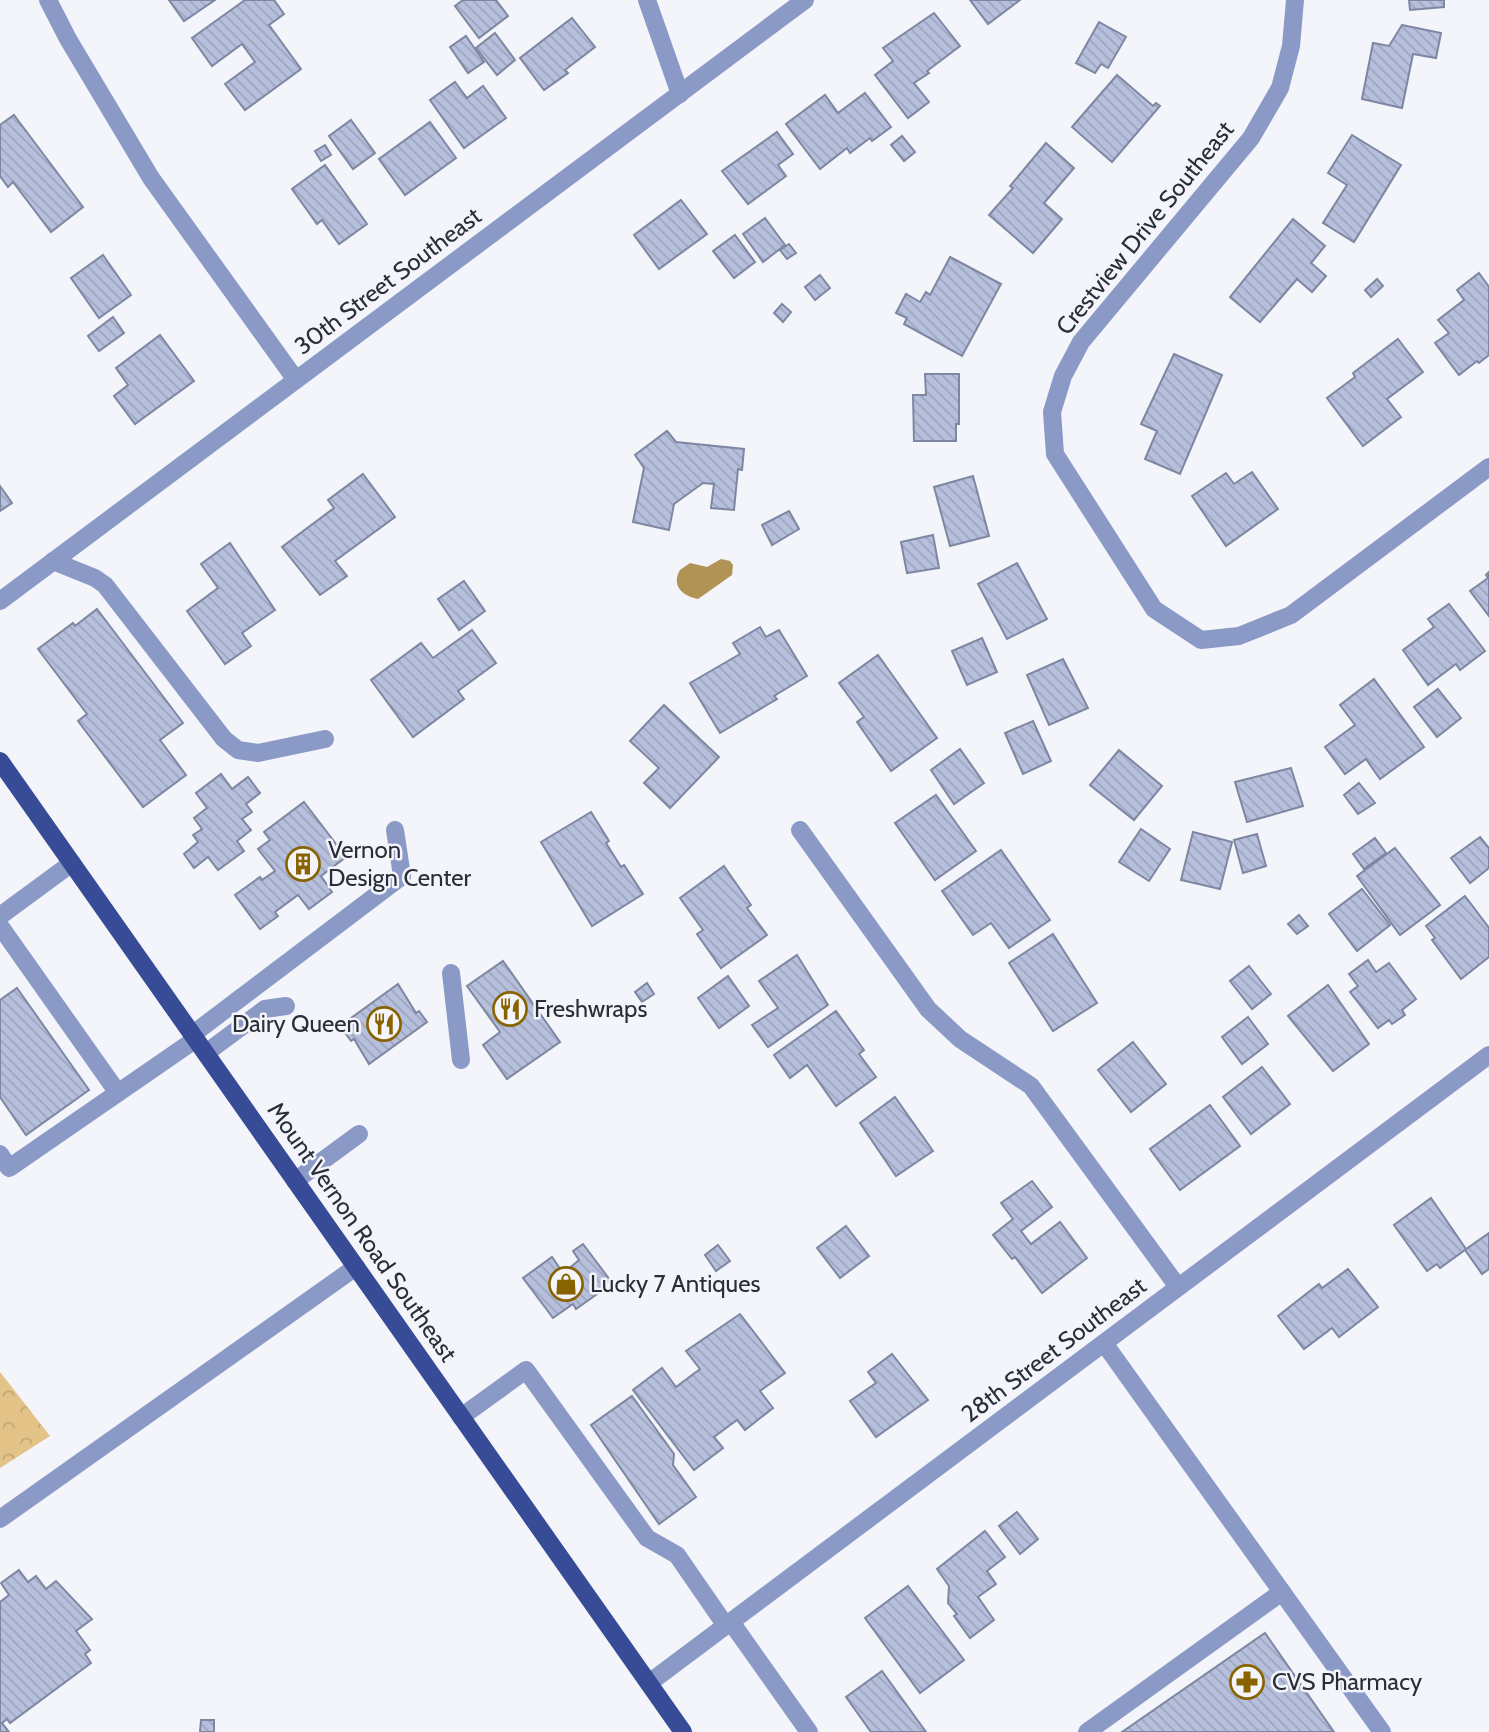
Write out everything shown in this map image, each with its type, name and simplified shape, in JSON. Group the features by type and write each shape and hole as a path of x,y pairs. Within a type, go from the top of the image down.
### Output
{"main road":[{"name":"Mount Vernon Road Southeast","path":"0,761 683,1732"}],"street":[{"path":"48,0 68,39 151,178 296,380"},
{"path":"646,0 680,94"},
{"name":"30th Street Southeast","path":"0,601 805,0"},
{"name":"Crestview Drive Southeast","path":"1295,0 1291,46 1280,88 1251,138 1081,342 1075,353 1063,376 1052,412 1055,454 1154,609 1201,640 1239,636 1291,615 1489,467"},
{"path":"53,561 105,584 224,740 238,750 258,753 325,739"},
{"path":"198,1042 402,876 395,830"},
{"path":"800,830 928,1010 960,1039 1031,1086 1178,1287"},
{"path":"0,916 72,863"},
{"path":"0,926 118,1093"},
{"path":"451,973 461,1060"},
{"path":"0,1154 9,1167 198,1042 265,1009 286,1006"},
{"name":"28th Street Southeast","path":"649,1684 1489,1055"},
{"path":"295,1181 359,1134"},
{"path":"0,1519 356,1267"},
{"path":"1104,1343 1382,1732"},
{"path":"461,1417 526,1370 647,1538 677,1555 809,1732"},
{"path":"1087,1732 1282,1592"}],"green space":[{"path":"0,1372 50,1436 0,1468"}],"shaded area":[{"path":"721,559 730,561 733,565 732,575 698,599 680,589 677,580 680,570 690,563 707,567"}],"building":[{"path":"169,0 215,0 184,21"},
{"path":"245,0 274,0 284,14 269,25 301,69 245,110 225,84 255,62 242,44 212,66 192,38"},
{"path":"463,0 496,0 508,16 479,38 455,6"},
{"path":"970,0 1020,0 988,24"},
{"path":"1409,0 1444,0 1444,7 1410,10"},
{"path":"934,13 960,46 914,83 929,102 908,118 875,75 893,61 883,48"},
{"path":"572,18 595,47 565,70 568,73 544,90 520,58"},
{"path":"1099,22 1126,37 1108,68 1101,64 1095,73 1076,63"},
{"path":"1402,25 1441,33 1436,58 1413,54 1402,108 1362,99 1373,43 1389,46"},
{"path":"495,33 515,60 497,75 476,48"},
{"path":"466,36 484,62 468,73 450,47"},
{"path":"1117,75 1153,106 1156,103 1160,106 1112,162 1072,127"},
{"path":"455,82 467,98 483,86 506,118 464,148 430,100"},
{"path":"865,93 891,127 850,153 847,148 820,169 786,124 825,95 838,113"},
{"path":"14,115 83,207 51,232 13,182 8,187 0,176 0,125"},
{"path":"351,120 375,153 353,169 329,136"},
{"path":"430,122 456,158 405,195 379,159"},
{"path":"777,132 793,154 778,165 786,176 748,204 722,171"},
{"path":"1352,135 1401,165 1354,242 1323,223 1347,185 1328,173"},
{"path":"902,136 915,152 904,161 891,145"},
{"path":"1046,143 1074,168 1044,203 1062,219 1033,253 989,215"},
{"path":"325,145 331,155 321,161 315,151"},
{"path":"325,165 367,224 339,244 322,220 317,224 292,189"},
{"path":"681,200 707,234 659,269 634,235"},
{"path":"765,218 785,245 763,262 743,234"},
{"path":"1293,219 1325,246 1311,263 1326,276 1312,292 1297,279 1260,322 1230,297"},
{"path":"735,235 755,262 734,278 713,251"},
{"path":"789,244 796,253 787,259 780,250"},
{"path":"103,255 131,295 99,318 71,278"},
{"path":"950,257 1001,284 962,356 904,324 907,318 896,313 906,294 920,302 926,292 930,295"},
{"path":"1479,273 1489,287 1489,355 1459,375 1435,343 1449,333 1438,320 1464,300 1457,290"},
{"path":"820,275 830,288 815,300 805,287"},
{"path":"1377,279 1383,286 1371,297 1365,290"},
{"path":"782,304 791,312 783,322 774,313"},
{"path":"113,317 124,333 99,351 88,336"},
{"path":"160,335 194,381 135,424 114,396 128,385 116,368"},
{"path":"1398,339 1423,372 1387,399 1401,417 1363,446 1327,398 1355,377 1353,373"},
{"path":"1174,354 1222,375 1180,474 1145,459 1157,431 1141,424"},
{"path":"925,374 959,374 959,424 956,424 956,441 914,441 913,395 926,395"},
{"path":"667,431 676,442 744,449 742,470 738,469 734,510 711,508 714,484 703,483 674,504 669,530 633,522 644,468 635,455"},
{"path":"1252,472 1278,509 1226,546 1192,496 1226,473 1234,484"},
{"path":"363,474 395,517 335,561 347,576 320,595 282,547 334,508 328,500"},
{"path":"973,476 989,536 950,546 934,487"},
{"path":"0,486 12,503 0,511"},
{"path":"789,511 799,529 772,545 762,525"},
{"path":"933,535 939,568 907,573 901,542"},
{"path":"230,543 275,610 242,633 251,646 225,664 187,611 218,588 201,564"},
{"path":"1017,563 1047,619 1007,639 978,584"},
{"path":"1489,572 1489,616 1470,591 1488,578 1486,575"},
{"path":"464,581 485,611 459,630 438,599"},
{"path":"1449,604 1485,651 1460,670 1456,664 1428,685 1403,650 1434,627 1428,619"},
{"path":"97,609 183,723 160,740 186,775 143,807 78,721 87,714 38,649"},
{"path":"760,627 766,637 779,630 807,676 774,696 777,699 720,733 690,683 740,654 733,643"},
{"path":"472,630 496,663 458,691 464,699 413,737 371,680 421,643 433,658"},
{"path":"982,638 997,672 967,685 952,651"},
{"path":"878,655 937,738 891,771 857,722 864,717 839,683"},
{"path":"1063,659 1088,708 1049,725 1027,675"},
{"path":"1374,679 1424,747 1380,779 1366,759 1345,774 1325,747 1355,725 1340,705"},
{"path":"1438,689 1461,718 1437,737 1414,707"},
{"path":"664,705 719,757 670,808 644,783 659,768 630,741"},
{"path":"1033,721 1051,761 1023,774 1005,733"},
{"path":"960,749 984,783 954,804 931,770"},
{"path":"1119,750 1162,786 1134,820 1090,785"},
{"path":"1291,768 1303,806 1247,822 1235,782"},
{"path":"221,774 232,789 248,777 260,793 246,804 252,812 242,819 251,830 237,841 244,851 218,870 208,857 194,868 184,854 198,842 193,835 202,829 194,818 207,808 196,793"},
{"path":"1359,783 1375,803 1358,814 1344,795"},
{"path":"936,795 976,851 935,880 895,823"},
{"name":"Vernon Design Center","path":"304,802 346,857 321,876 332,892 309,909 298,895 275,912 278,916 260,929 235,895 260,877 262,880 275,871 258,849 270,840 264,832"},
{"path":"591,812 621,867 624,865 643,894 592,926 541,842"},
{"path":"1141,829 1170,849 1149,881 1119,862"},
{"path":"1193,832 1232,842 1220,889 1181,880"},
{"path":"1257,834 1266,866 1243,873 1234,840"},
{"path":"1480,837 1489,848 1489,868 1470,883 1451,858"},
{"path":"1375,838 1386,853 1364,869 1353,854"},
{"path":"1395,848 1440,905 1400,935 1357,876"},
{"path":"1001,850 1050,920 1009,948 991,923 973,935 942,891"},
{"path":"724,866 751,905 747,908 767,935 721,968 697,934 703,930 680,898"},
{"path":"1362,889 1390,925 1357,951 1329,914"},
{"path":"1465,896 1489,928 1489,957 1461,979 1432,940 1435,938 1426,926"},
{"path":"1299,915 1308,926 1297,934 1288,924"},
{"path":"1053,934 1097,1003 1053,1031 1009,963"},
{"path":"797,955 828,1005 768,1047 752,1025 778,1008 759,981"},
{"path":"1368,960 1376,972 1389,963 1416,999 1402,1010 1405,1015 1392,1024 1389,1020 1378,1028 1350,992 1358,986 1349,974"},
{"name":"Freshwraps","path":"503,961 560,1042 507,1079 483,1045 500,1032 467,986"},
{"path":"1249,966 1271,994 1252,1009 1230,981"},
{"path":"728,976 749,1006 719,1028 698,998"},
{"path":"647,983 654,994 642,1002 635,992"},
{"name":"Dairy Queen","path":"398,984 416,1013 419,1011 427,1022 369,1064 354,1039 351,1041 340,1026"},
{"path":"1328,985 1369,1044 1333,1071 1288,1016"},
{"path":"17,988 89,1090 26,1135 0,1097 0,1000"},
{"path":"836,1011 864,1050 859,1054 876,1077 836,1106 807,1065 790,1078 774,1055"},
{"path":"1248,1017 1268,1044 1242,1064 1222,1037"},
{"path":"1133,1042 1166,1084 1131,1112 1098,1070"},
{"path":"1262,1067 1290,1104 1251,1134 1223,1097"},
{"path":"895,1097 933,1151 896,1176 860,1123"},
{"path":"1210,1105 1240,1146 1180,1190 1150,1149"},
{"path":"1032,1181 1052,1207 1021,1231 1031,1244 1060,1222 1087,1258 1042,1293 1015,1257 1012,1259 993,1235 1013,1219 1001,1203"},
{"path":"1431,1198 1466,1249 1489,1233 1489,1269 1482,1274 1465,1250 1440,1268 1437,1264 1427,1271 1394,1225"},
{"path":"846,1226 869,1256 840,1278 817,1248"},
{"name":"Lucky 7 Antiques","path":"583,1244 610,1280 598,1289 600,1292 576,1309 573,1304 553,1318 523,1278 552,1257 561,1270 566,1271 579,1260 573,1251"},
{"path":"718,1245 730,1261 716,1271 705,1255"},
{"path":"1348,1269 1378,1307 1339,1337 1332,1328 1304,1349 1278,1316 1319,1284 1322,1288"},
{"path":"740,1314 785,1373 760,1391 773,1408 745,1430 737,1420 714,1437 723,1448 694,1470 633,1390 662,1368 676,1387 700,1369 686,1351"},
{"path":"892,1354 928,1400 876,1437 850,1401 876,1383 868,1372"},
{"path":"632,1396 674,1454 673,1465 696,1497 659,1524 591,1425"},
{"path":"1017,1512 1038,1539 1020,1554 999,1526"},
{"path":"985,1531 1005,1557 987,1571 996,1584 978,1597 994,1620 970,1638 954,1616 957,1614 948,1603 949,1586 937,1569"},
{"path":"19,1570 28,1582 36,1576 46,1589 56,1581 92,1619 76,1631 90,1650 85,1654 91,1663 10,1723 7,1719 2,1723 9,1732 0,1732 0,1602 9,1595 1,1583"},
{"path":"908,1586 964,1660 920,1693 865,1618"},
{"name":"CVS Pharmacy","path":"1265,1633 1334,1732 1122,1732"},
{"path":"882,1671 926,1732 871,1732 846,1697"},
{"path":"201,1720 214,1720 214,1732 200,1732"}],"place":[{"name":"Vernon Design Center","path":"303,864"},
{"name":"Freshwraps","path":"510,1009"},
{"name":"Dairy Queen","path":"384,1024"},
{"name":"Lucky 7 Antiques","path":"566,1284"},
{"name":"CVS Pharmacy","path":"1247,1682"}]}
